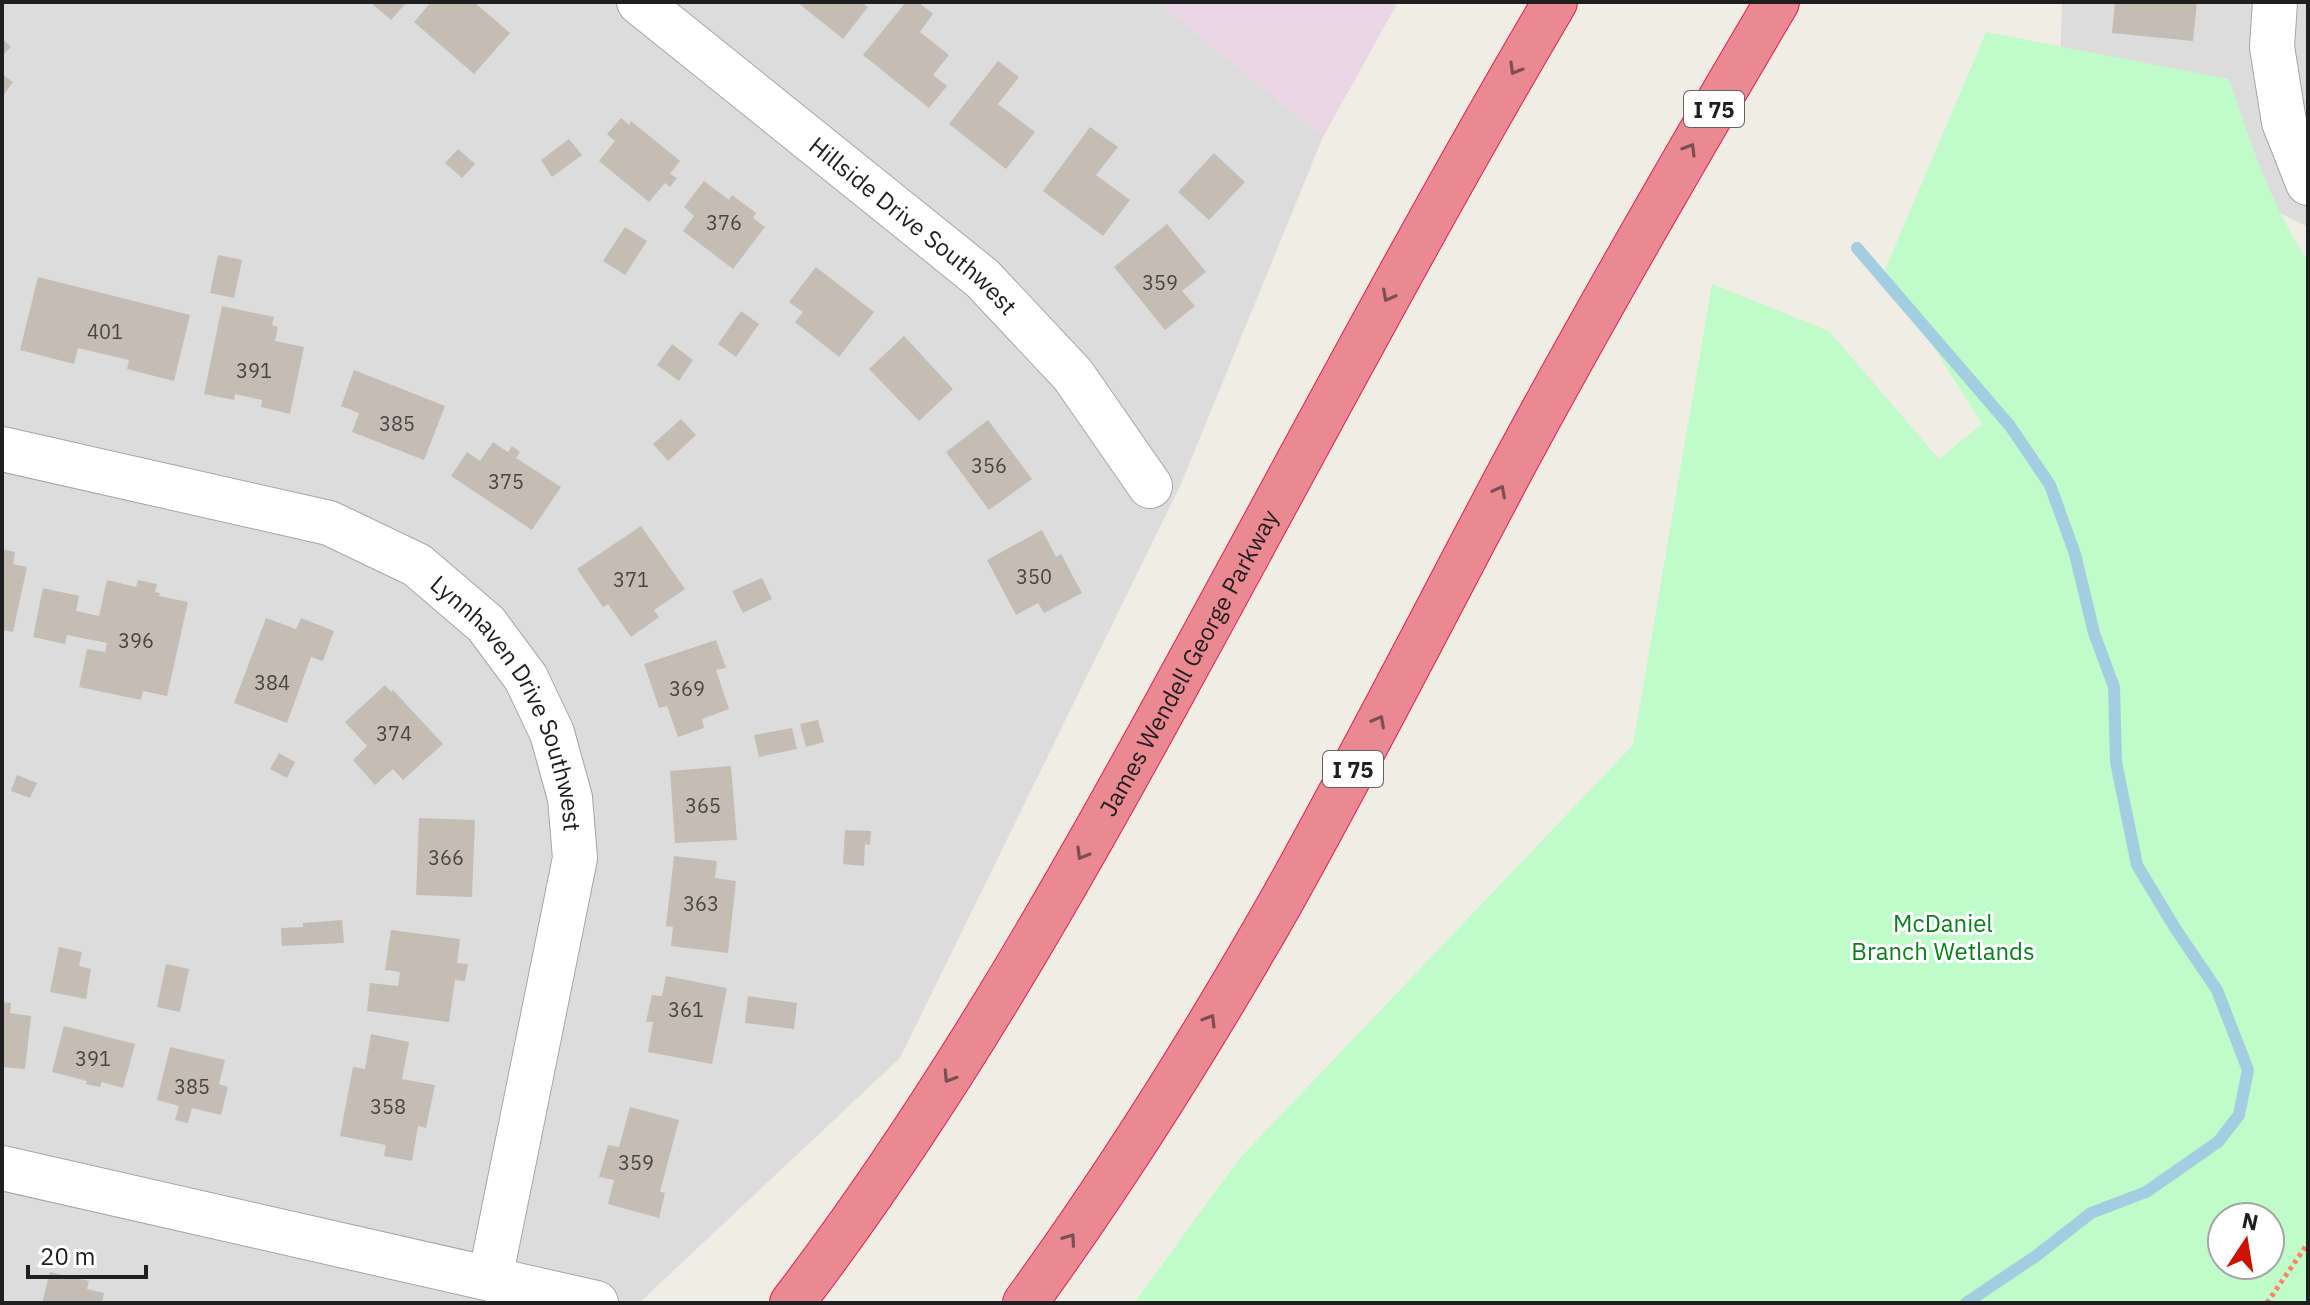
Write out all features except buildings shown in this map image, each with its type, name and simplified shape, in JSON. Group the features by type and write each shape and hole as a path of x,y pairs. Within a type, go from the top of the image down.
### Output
{"highway":[{"name":"James Wendell George Parkway","path":"792,1303 902,1151 1042,924 1131,768 1442,196 1555,2"},
{"name":"I 75","path":"1025,1303 1119,1167 1182,1068 1280,902 1650,216 1777,2"}],"street":[{"name":"Hillside Drive Southwest","path":"639,2 982,278 1073,375 1150,486"},
{"path":"2275,2 2272,47 2284,122 2304,163"},
{"name":"Lynnhaven Drive Southwest","path":"2,449 329,523 417,565 486,624 526,678 552,733 570,798 575,858 490,1279"},
{"path":"2,1168 596,1303"}],"path":[{"path":"2267,1303 2308,1243"}],"shaded area":[{"path":"2,2 1158,2 1323,137 1181,484 900,1058 639,1303 2,1303"},
{"path":"1158,2 1398,2 1323,137"},
{"path":"2062,2 2308,2 2308,227 2059,104"}],"green space":[{"name":"McDaniel Branch Wetlands","path":"1986,32 2229,79 2272,196 2308,261 2308,1303 1134,1303 1239,1159 1633,745 1712,284 1829,331 1939,459 1982,424 1885,270"}],"waterway":[{"path":"1857,248 2010,426 2050,485 2075,554 2094,633 2114,687 2116,762 2137,865 2217,990 2248,1070 2239,1115 2218,1142 2146,1192 2091,1213 2036,1256 1966,1303"}]}
